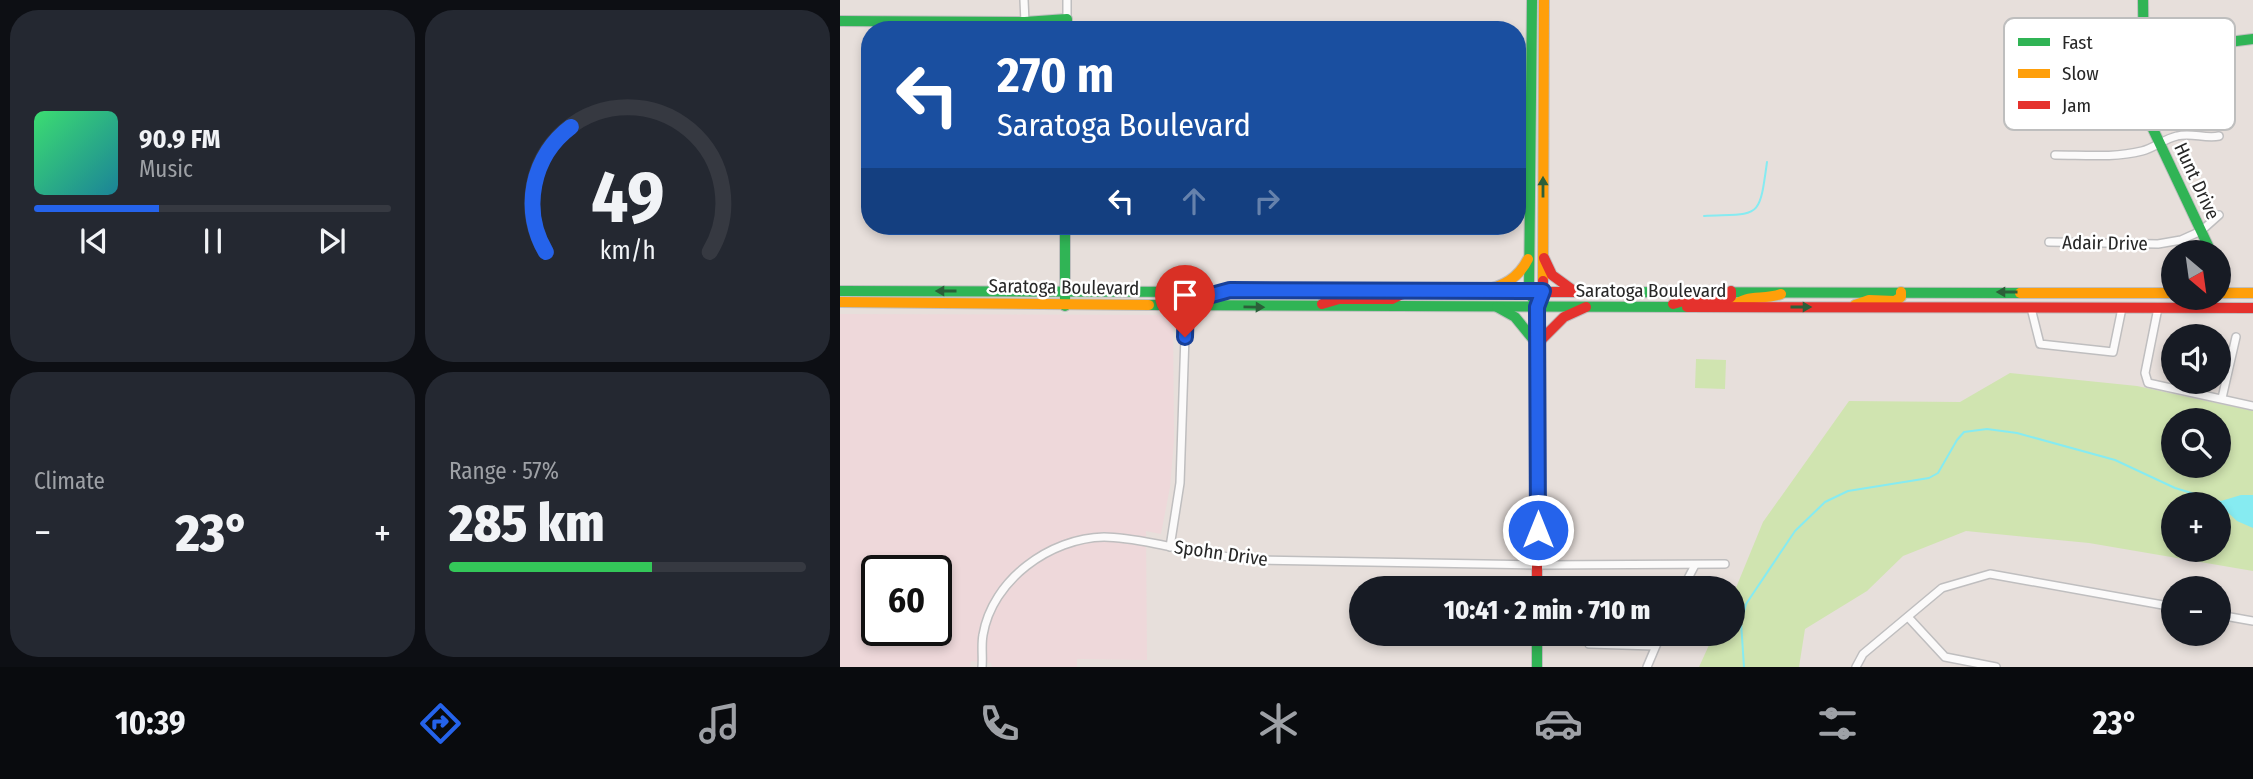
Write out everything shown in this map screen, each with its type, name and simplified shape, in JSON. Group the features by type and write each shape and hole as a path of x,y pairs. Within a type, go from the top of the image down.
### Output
{"main road":[{"path":"1532,0 1529,291 1537,307"},
{"path":"1538,576 1537,307 1543,291 1544,0"},
{"name":"Hunt Drive","path":"2143,0 2143,18"},
{"path":"840,21 861,21"},
{"path":"2235,41 2253,39"},
{"path":"1532,46 1543,63"},
{"name":"Hunt Drive","path":"2155,130 2205,240"},
{"path":"1065,235 1065,306"},
{"path":"1543,256 1552,275 1574,291"},
{"path":"1482,291 1508,284 1518,277 1529,257"},
{"path":"1186,306 1189,299 1205,298 1230,290"},
{"path":"1312,307 1339,299 1392,299 1400,295 1400,290"},
{"name":"Saratoga Boulevard","path":"840,291 2161,293"},
{"path":"1662,307 1687,300 1726,300 1731,297 1731,291"},
{"path":"1732,307 1743,298 1769,298 1788,292"},
{"path":"1848,307 1869,300 1895,301 1901,297 1901,292"},
{"path":"1906,308 1907,302 1912,298 1940,298 1964,292"},
{"path":"2031,308 2032,302 2040,299 2067,299 2092,293"},
{"name":"Saratoga Boulevard","path":"2231,297 2253,293"},
{"name":"Saratoga Boulevard","path":"840,302 968,302 1065,306 2161,308"},
{"name":"Saratoga Boulevard","path":"2231,302 2253,308"},
{"path":"1497,307 1515,317 1537,344"},
{"path":"1537,344 1558,320 1586,307"},
{"path":"1537,646 1537,667"}],"street":[{"path":"1024,0 1025,21"},
{"path":"1067,0 1067,21"},
{"path":"2055,155 2122,155 2145,150 2177,136 2219,136"},
{"path":"2201,231 2218,215"},
{"name":"Adair Drive","path":"2049,242 2158,244 2181,240 2201,231"},
{"path":"1170,547 1181,484 1186,306"},
{"path":"2031,308 2040,344 2113,352 2122,308"},
{"path":"2158,308 2144,373 2148,383 2253,406"},
{"path":"2222,398 2236,337"},
{"name":"Spohn Drive","path":"982,667 983,634 994,604 1011,579 1038,558 1068,543 1101,537 1135,539 1253,561 1538,565 1725,564"},
{"path":"1689,576 1695,565"},
{"path":"1856,667 1863,654 1942,588 1990,574 2161,605"},
{"path":"1908,617 1945,657 1996,667"},
{"path":"2231,617 2253,621"},
{"path":"1647,667 1655,646"}],"shaded area":[{"path":"840,314 1173,315 1174,440 1170,487 1161,534 1146,531 1147,660 1077,659 1077,667 992,667 991,663 971,661 970,667 840,667"}],"green space":[{"path":"1696,359 1726,360 1725,389 1695,388"},
{"path":"2010,373 2137,386 2161,391 2161,394 2174,394 2253,411 2253,571 2200,562 2231,562 2231,492 2161,492 2161,555 2089,543 1966,531 1903,556 1867,591 1805,629 1799,667 1699,667 1709,646 1745,646 1745,576 1741,576 1763,522 1849,401 1960,402"}],"water":[{"path":"2253,495 2253,528 2231,515 2231,498"}],"waterway":[{"path":"1704,216 1736,215 1753,210 1762,195 1767,162"},
{"path":"1744,667 1741,622 1746,604 1795,531 1825,502 1848,491 1929,478 1938,473 1964,432 1987,429 2017,433 2115,460 2188,492"}],"traffic: fast":[{"path":"1532,0 1529,291 1537,307"},
{"path":"2143,0 2143,18"},
{"path":"840,21 861,21"},
{"path":"1039,21 1067,21"},
{"path":"2235,41 2253,39"},
{"path":"2153,130 2205,240"},
{"path":"1065,235 1065,306"},
{"path":"840,291 1238,292"},
{"path":"1593,292 2020,293"},
{"path":"1186,306 1189,299 1220,294"},
{"path":"1149,305 1687,307"},
{"path":"1497,307 1515,317 1537,344"},
{"path":"1537,646 1537,667"}],"traffic: slow":[{"path":"1543,281 1544,0"},
{"path":"1482,291 1509,281 1520,272 1528,259"},
{"path":"1855,305 1869,300 1895,301 1901,297 1901,292"},
{"path":"2020,293 2161,293"},
{"path":"2231,293 2253,293"},
{"path":"1732,307 1744,300 1781,294"},
{"path":"840,302 1149,305"}],"traffic: jam":[{"path":"1544,258 1552,275 1574,291"},
{"path":"1537,576 1537,307 1543,291 1543,281"},
{"path":"1322,304 1339,299 1392,299 1400,295 1400,290"},
{"path":"1673,304 1687,300 1726,300 1731,297 1731,291"},
{"path":"1238,292 1593,292"},
{"path":"1537,344 1564,317 1586,307"},
{"path":"1687,307 2253,308"}],"route":[{"path":"1185,337 1186,302 1189,299 1205,298 1230,290 1543,291 1537,307 1538,530"}]}
